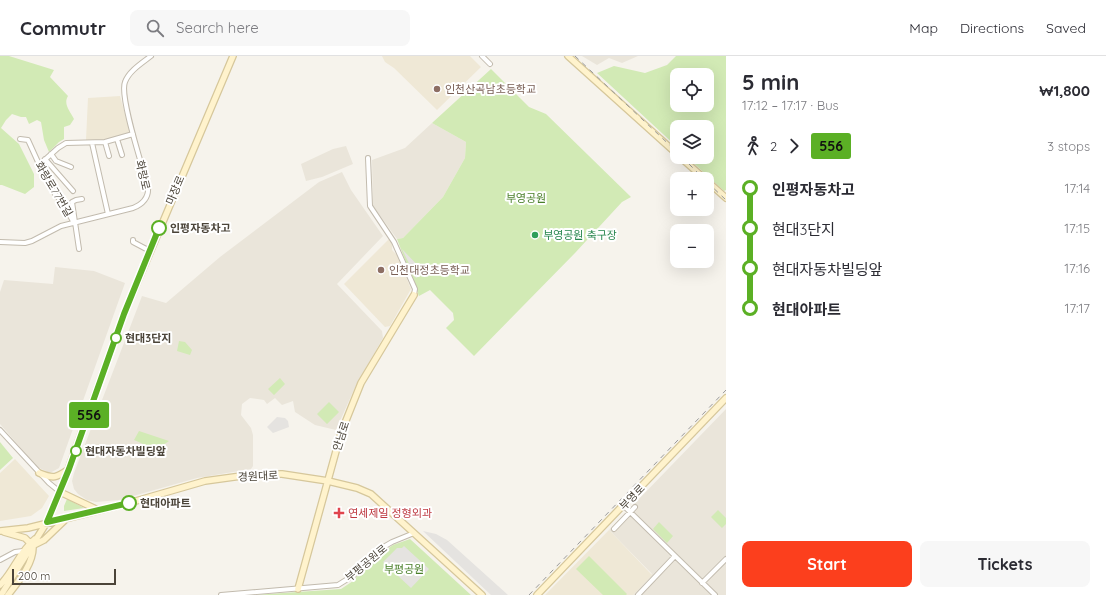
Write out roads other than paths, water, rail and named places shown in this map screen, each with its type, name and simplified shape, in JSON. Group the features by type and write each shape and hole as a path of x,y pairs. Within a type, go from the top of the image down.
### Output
{"main road":[{"name":"마장로","path":"29,547 38,537 47,522 60,492 124,314 233,56"},
{"path":"568,56 670,148"},
{"path":"688,164 697,172"},
{"path":"714,187 726,198"},
{"name":"안남로","path":"298,589 341,433 361,383 414,295"},
{"name":"부영로","path":"537,595 726,398"},
{"path":"39,473 50,478 54,478 69,469"},
{"name":"경원대로","path":"1,531 28,528 47,522 128,503 205,481 256,474 282,474 328,481 365,491 378,500 482,595"},
{"path":"60,492 98,510"},
{"path":"0,585 29,547 44,540 68,517"},
{"path":"1,531 25,538 34,554 8,595"},
{"path":"1,595 29,547"}],"street":[{"name":"화랑로","path":"0,242 32,241 61,226 137,206 143,203 148,197 148,187 124,96 124,84 132,71 151,56"},
{"path":"482,56 490,64"},
{"path":"39,165 66,143 105,142 133,134"},
{"name":"화랑로77번길","path":"20,139 28,140 54,194 63,203 74,223"},
{"path":"118,139 122,155"},
{"path":"105,142 109,156"},
{"path":"92,143 108,214"},
{"path":"51,154 56,161 71,167"},
{"path":"368,158 370,206 394,242 415,289 414,295"},
{"path":"45,159 73,191"},
{"path":"79,248 72,202 82,199"},
{"path":"133,240 133,242 150,251"},
{"path":"0,430 39,473 60,492"},
{"path":"623,505 715,595"},
{"path":"614,529 635,507"},
{"name":"부평공원로","path":"221,595 341,584 354,575 370,557 380,549 392,542 414,533"},
{"path":"0,560 29,547"},
{"path":"638,595 675,556"},
{"path":"702,583 726,559"}],"railway":[{"path":"575,56 670,145"},
{"path":"689,164 697,172"},
{"path":"714,189 726,200"},
{"path":"529,595 726,390"}],"place":[{"name":"인천산곡남초등학교","path":"437,89"},
{"name":"인평자동차고","path":"159,228"},
{"name":"부영공원 축구장","path":"535,235"},
{"name":"인천대정초등학교","path":"381,270"},
{"name":"현대3단지","path":"116,338"},
{"name":"현대자동차빌딩앞","path":"76,451"},
{"name":"현대아파트","path":"129,503"},
{"name":"연세제일 정형외과","path":"339,513"}],"park label":[{"name":"부영공원","path":"526,198"},
{"name":"부평공원","path":"404,569"}]}
